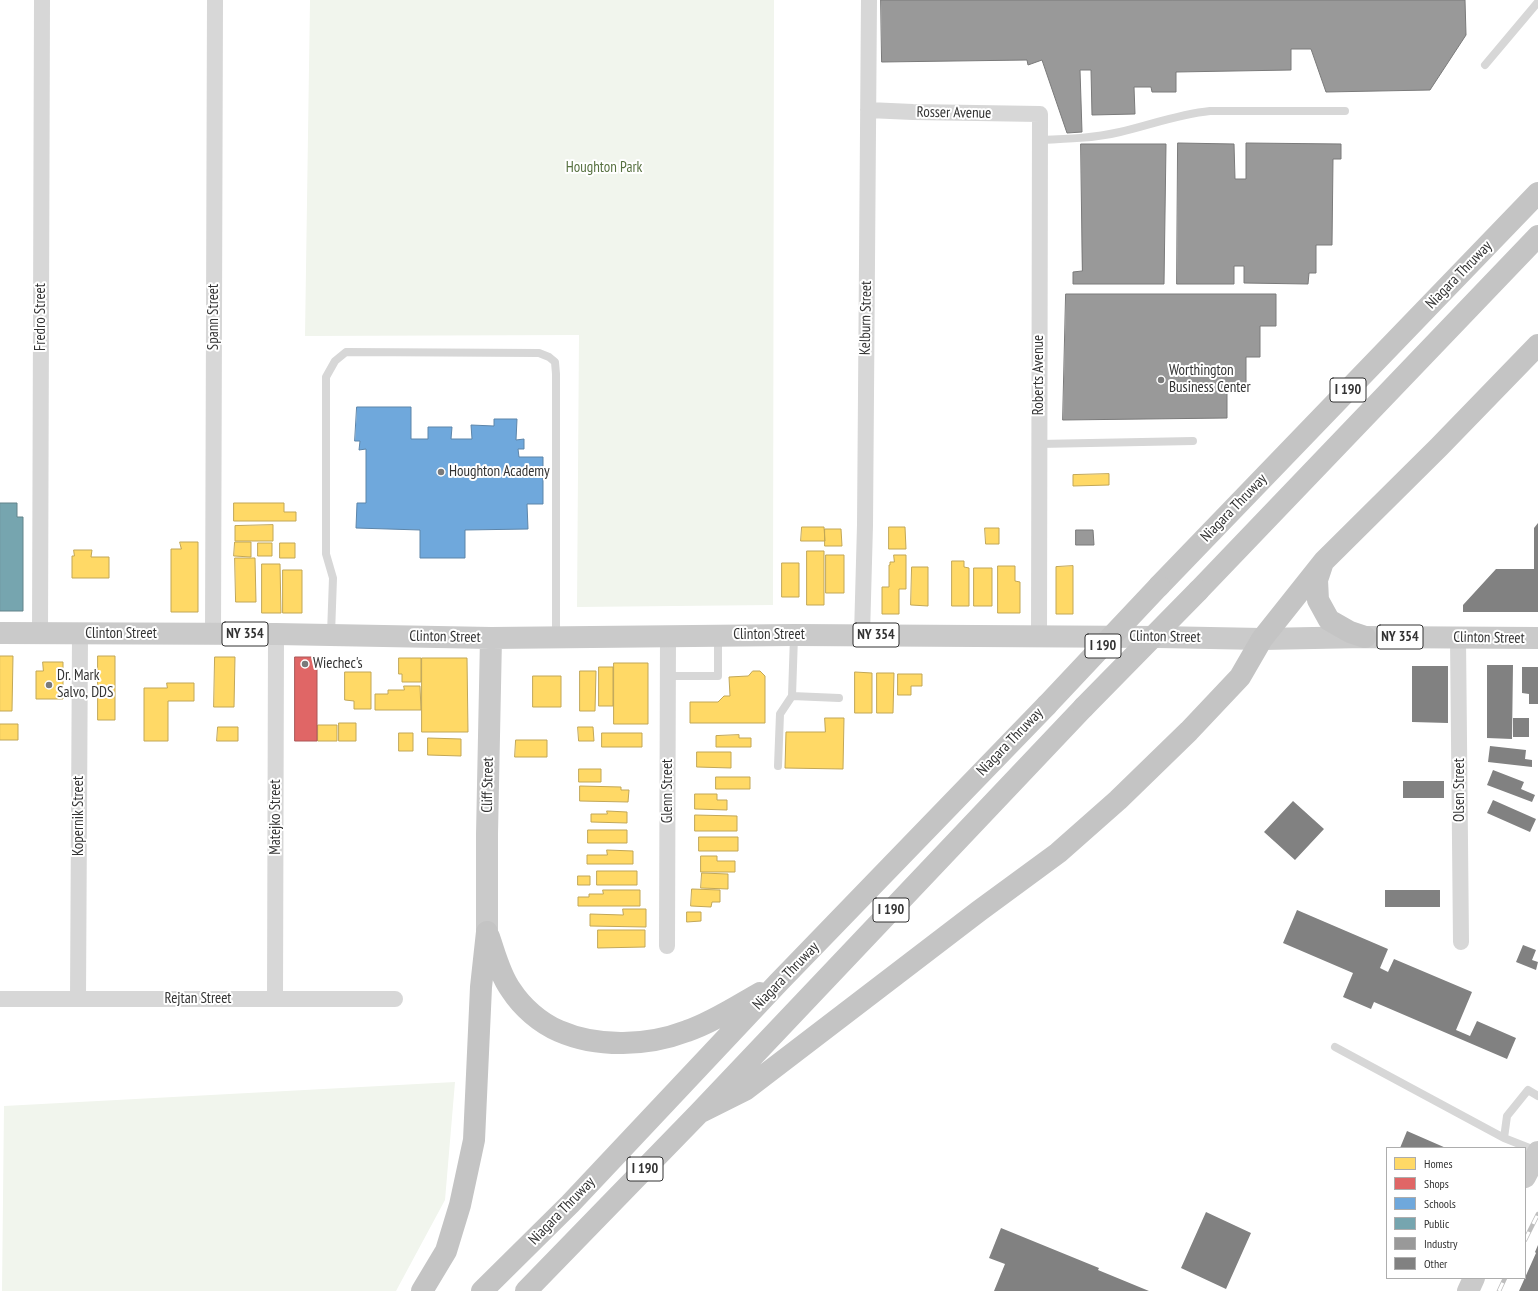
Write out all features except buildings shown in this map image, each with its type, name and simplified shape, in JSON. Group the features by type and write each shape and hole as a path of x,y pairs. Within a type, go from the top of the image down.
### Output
{"highway":[{"name":"Niagara Thruway","path":"482,1291 570,1204 778,983 1538,193"},
{"name":"Niagara Thruway","path":"526,1291 698,1113 1084,707 1198,591 1538,236"},
{"path":"698,1113 745,1090 979,911 1058,853 1118,800 1189,731 1240,678 1262,639 1324,561 1439,448 1519,367 1538,345"},
{"path":"1324,561 1317,580 1318,600 1329,620 1350,632 1365,637"},
{"path":"487,932 510,989 520,1003 533,1015 558,1031 589,1040 612,1043 641,1042 666,1038 688,1031 707,1022 778,983"},
{"path":"422,1291 446,1251 460,1205 474,1140 481,987 487,932"}],"main road":[{"name":"Clinton Street","path":"0,633 276,634 491,638 668,635 1039,636 1262,639 1365,637 1538,638"},
{"name":"Cliff Street","path":"487,932 487,834 491,638"},
{"path":"1526,1175 1538,1152"},
{"path":"1468,1291 1474,1279"}],"street":[{"name":"Fredro Street","path":"40,634 42,0"},
{"name":"Spann Street","path":"213,634 215,0"},
{"name":"Kelburn Street","path":"862,635 865,525 869,0"},
{"name":"Rosser Avenue","path":"868,110 1040,114"},
{"name":"Roberts Avenue","path":"1039,636 1040,114"},
{"name":"Kopernik Street","path":"78,999 80,634"},
{"name":"Matejko Street","path":"275,999 276,634"},
{"name":"Glenn Street","path":"667,946 668,635"},
{"name":"Olsen Street","path":"1458,638 1461,942"},
{"name":"Rejtan Street","path":"0,999 395,999"}],"lane":[{"path":"1485,65 1538,2"},
{"path":"1040,140 1080,138 1119,132 1194,113 1210,111 1344,111"},
{"path":"331,635 333,578 326,554 326,377 334,361 346,352 539,353 549,357 555,362 556,637"},
{"path":"1039,444 1193,441"},
{"path":"668,676 718,676 718,635"},
{"path":"778,766 780,714 792,696 794,635"},
{"path":"792,696 839,698"},
{"path":"1335,1046 1504,1138 1526,1147"},
{"path":"1504,1138 1507,1116 1528,1090 1538,1096"},
{"path":"1526,1147 1538,1152"}],"green space":[{"name":"Houghton Park","path":"310,0 774,0 773,605 577,607 579,335 305,336"},
{"path":"455,1082 445,1200 396,1291 2,1291 4,1106"}],"railway":[{"path":"1526,1238 1538,1214"},
{"path":"1499,1291 1505,1279"}],"place":[{"name":"Worthington Business Center","path":"1161,380"},
{"name":"Houghton Academy","path":"441,472"},
{"name":"Wiechec's","path":"305,664"},
{"name":"Dr. Mark Salvo, DDS","path":"49,685"}]}
